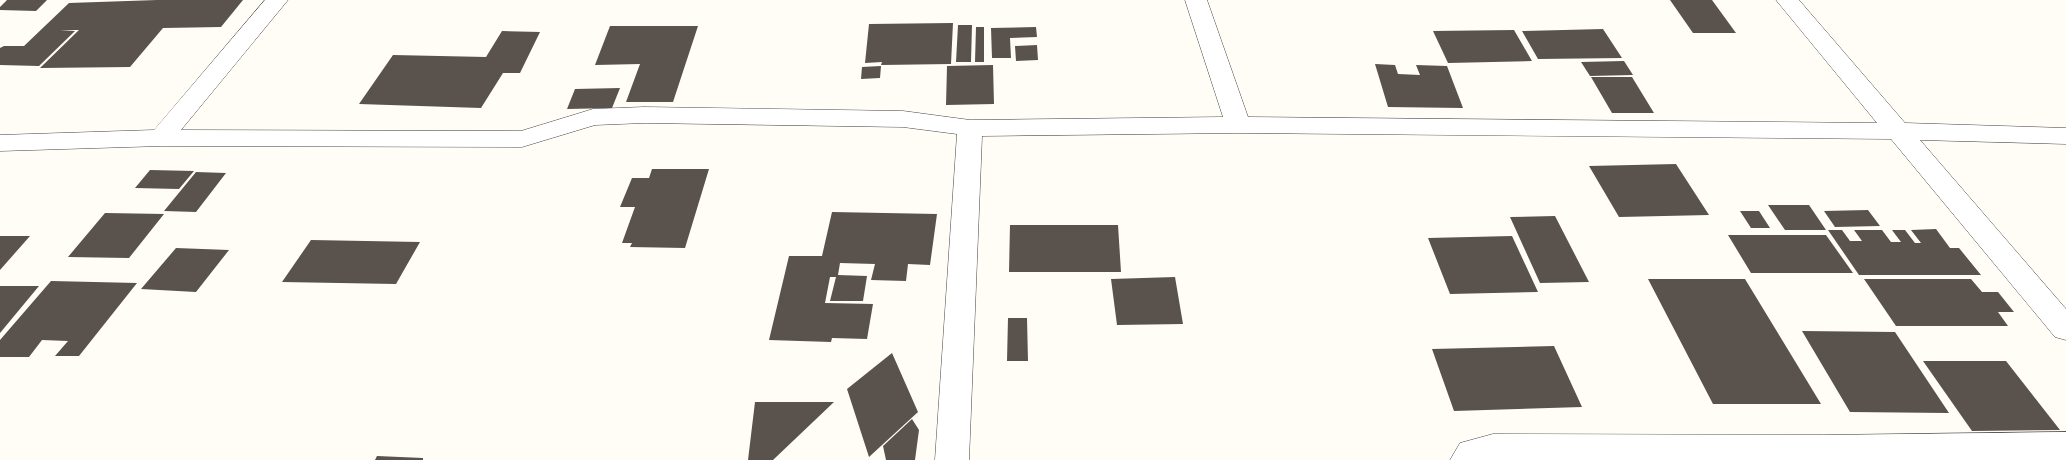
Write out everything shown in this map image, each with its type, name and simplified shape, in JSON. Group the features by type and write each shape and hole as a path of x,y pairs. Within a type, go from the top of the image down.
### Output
{"street":[{"path":"160,138 277,0"},
{"path":"1196,0 1238,125"},
{"path":"1787,0 2066,329"},
{"path":"0,143 160,138 522,138 593,117 644,115 903,119 970,128 1238,125 1897,131 2066,136"},
{"path":"952,460 970,128"},
{"path":"1467,460 1472,453 1493,448 1823,449 2066,446"}],"building":[{"path":"7,0 47,0 36,11 0,10 0,7"},
{"path":"243,0 221,27 163,28 130,67 40,68 79,30 60,30 75,31 39,66 0,65 0,48 4,46 24,46 69,3"},
{"path":"1670,0 1712,0 1736,33 1693,33"},
{"path":"953,23 951,64 881,65 882,62 865,63 869,24"},
{"path":"958,25 972,25 971,62 956,62"},
{"path":"610,26 698,26 673,102 626,102 640,64 595,65"},
{"path":"976,27 984,27 984,62 975,62"},
{"path":"1036,27 1037,37 1010,38 1011,58 992,58 991,28"},
{"path":"1603,29 1622,58 1538,59 1522,31"},
{"path":"1514,30 1532,61 1448,63 1433,31"},
{"path":"502,31 540,32 520,73 503,73 481,108 359,104 393,55 486,57"},
{"path":"1037,45 1038,60 1016,61 1015,46"},
{"path":"1624,61 1633,75 1590,76 1581,62"},
{"path":"1375,64 1395,65 1398,74 1420,75 1416,65 1447,66 1463,108 1388,107"},
{"path":"993,65 994,104 946,105 947,66"},
{"path":"881,66 880,78 861,79 862,67"},
{"path":"1591,77 1632,77 1654,113 1612,113"},
{"path":"620,88 612,108 567,109 575,89"},
{"path":"1676,164 1709,215 1619,217 1589,166"},
{"path":"652,169 709,169 685,248 630,247 632,243 622,243 635,207 620,207 632,178 649,178"},
{"path":"150,170 194,171 179,189 135,188"},
{"path":"196,172 226,173 196,212 164,211"},
{"path":"1768,205 1809,205 1826,230 1785,230"},
{"path":"1868,210 1880,226 1835,227 1824,211"},
{"path":"1740,211 1759,211 1770,228 1751,228"},
{"path":"832,212 937,214 930,265 908,264 906,281 871,280 875,264 840,263 838,275 867,276 863,301 830,301 836,277 830,277 825,303 873,304 867,339 832,338 831,342 769,340 789,256 822,256"},
{"path":"105,213 164,214 129,258 68,257"},
{"path":"1555,216 1589,282 1540,283 1510,217"},
{"path":"1010,225 1118,225 1121,272 1009,272"},
{"path":"1936,229 1950,248 1959,248 1981,275 1859,275 1828,230 1842,230 1850,241 1862,241 1854,230 1882,230 1891,242 1901,242 1892,230 1905,230 1915,243 1921,243 1911,230"},
{"path":"1728,235 1826,235 1853,273 1751,273"},
{"path":"0,236 30,236 0,270"},
{"path":"1512,236 1538,292 1450,294 1428,238"},
{"path":"311,240 420,242 396,284 282,282"},
{"path":"176,248 229,250 196,292 141,289"},
{"path":"1175,277 1183,324 1117,325 1111,279"},
{"path":"1648,279 1745,279 1821,404 1713,404"},
{"path":"1864,279 1971,279 1982,292 1998,292 2014,312 1998,312 2008,326 1896,326"},
{"path":"51,281 137,283 79,356 55,356 68,341 42,340 29,357 0,357 0,340"},
{"path":"0,286 39,286 0,333"},
{"path":"1008,318 1027,318 1028,361 1007,361"},
{"path":"1802,331 1895,332 1949,413 1850,412"},
{"path":"1554,346 1582,407 1454,411 1432,349"},
{"path":"892,353 918,412 869,457 847,389"},
{"path":"1923,361 2006,361 2060,430 1972,431"},
{"path":"755,402 834,402 773,460 748,460"},
{"path":"912,419 919,430 915,460 886,460 883,446"},
{"path":"377,456 423,458 423,460 375,460"}]}
